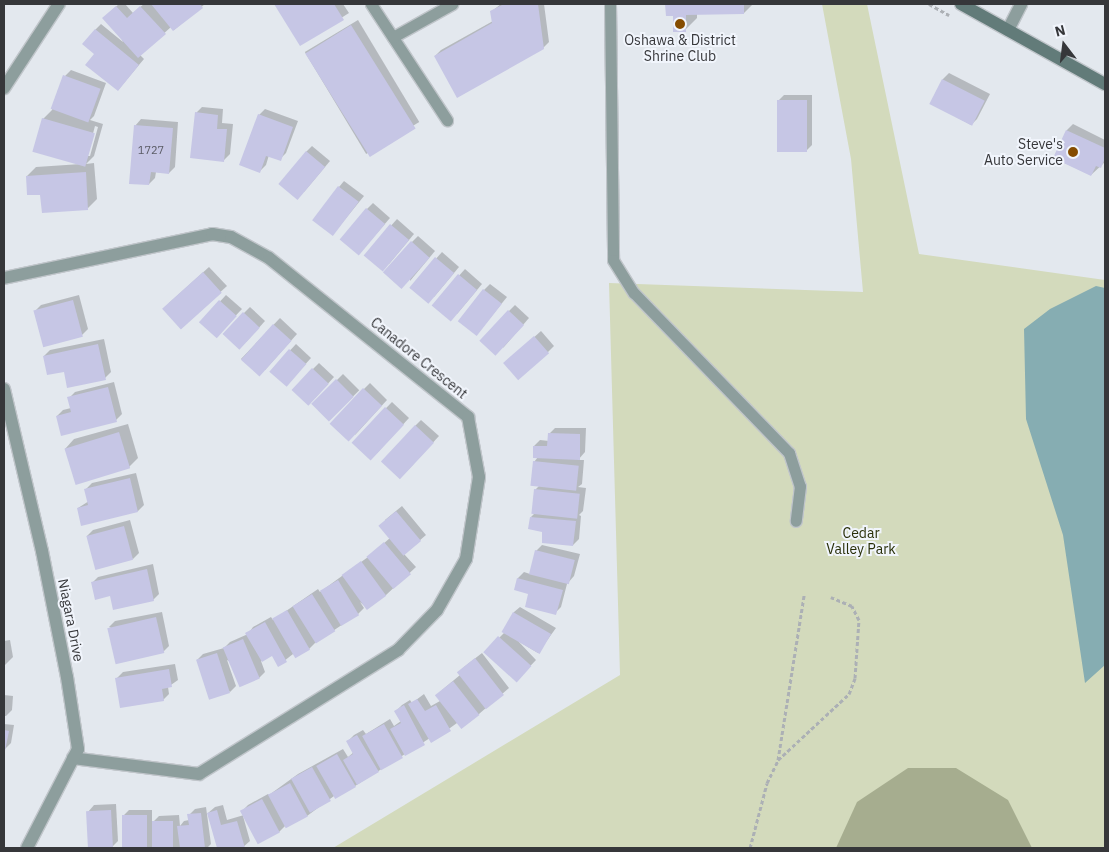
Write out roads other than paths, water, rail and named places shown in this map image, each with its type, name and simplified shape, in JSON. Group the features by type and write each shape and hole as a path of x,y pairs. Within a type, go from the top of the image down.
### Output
{"main road":[{"path":"961,4 1105,84"}],"street":[{"path":"4,88 59,4"},
{"path":"1008,30 1022,4"},
{"name":"Canadore Crescent","path":"4,278 212,234 231,237 269,258 468,417 479,477 466,560 437,610 398,650 199,774 73,758"},
{"name":"Niagara Drive","path":"4,388 42,550 67,677 78,749 27,848"}],"lane":[{"path":"371,4 446,120"},
{"path":"393,37 452,4"},
{"path":"610,4 613,260 634,293 789,453 800,486 796,521"}],"water":[{"path":"1096,286 1105,288 1105,665 1085,683 1063,535 1026,419 1024,329 1050,309"}],"place":[{"name":"Oshawa & District Shrine Club","path":"680,24"},
{"name":"Steve's Auto Service","path":"1073,152"}],"park label":[{"name":"Cedar Valley Park","path":"861,542"}]}
